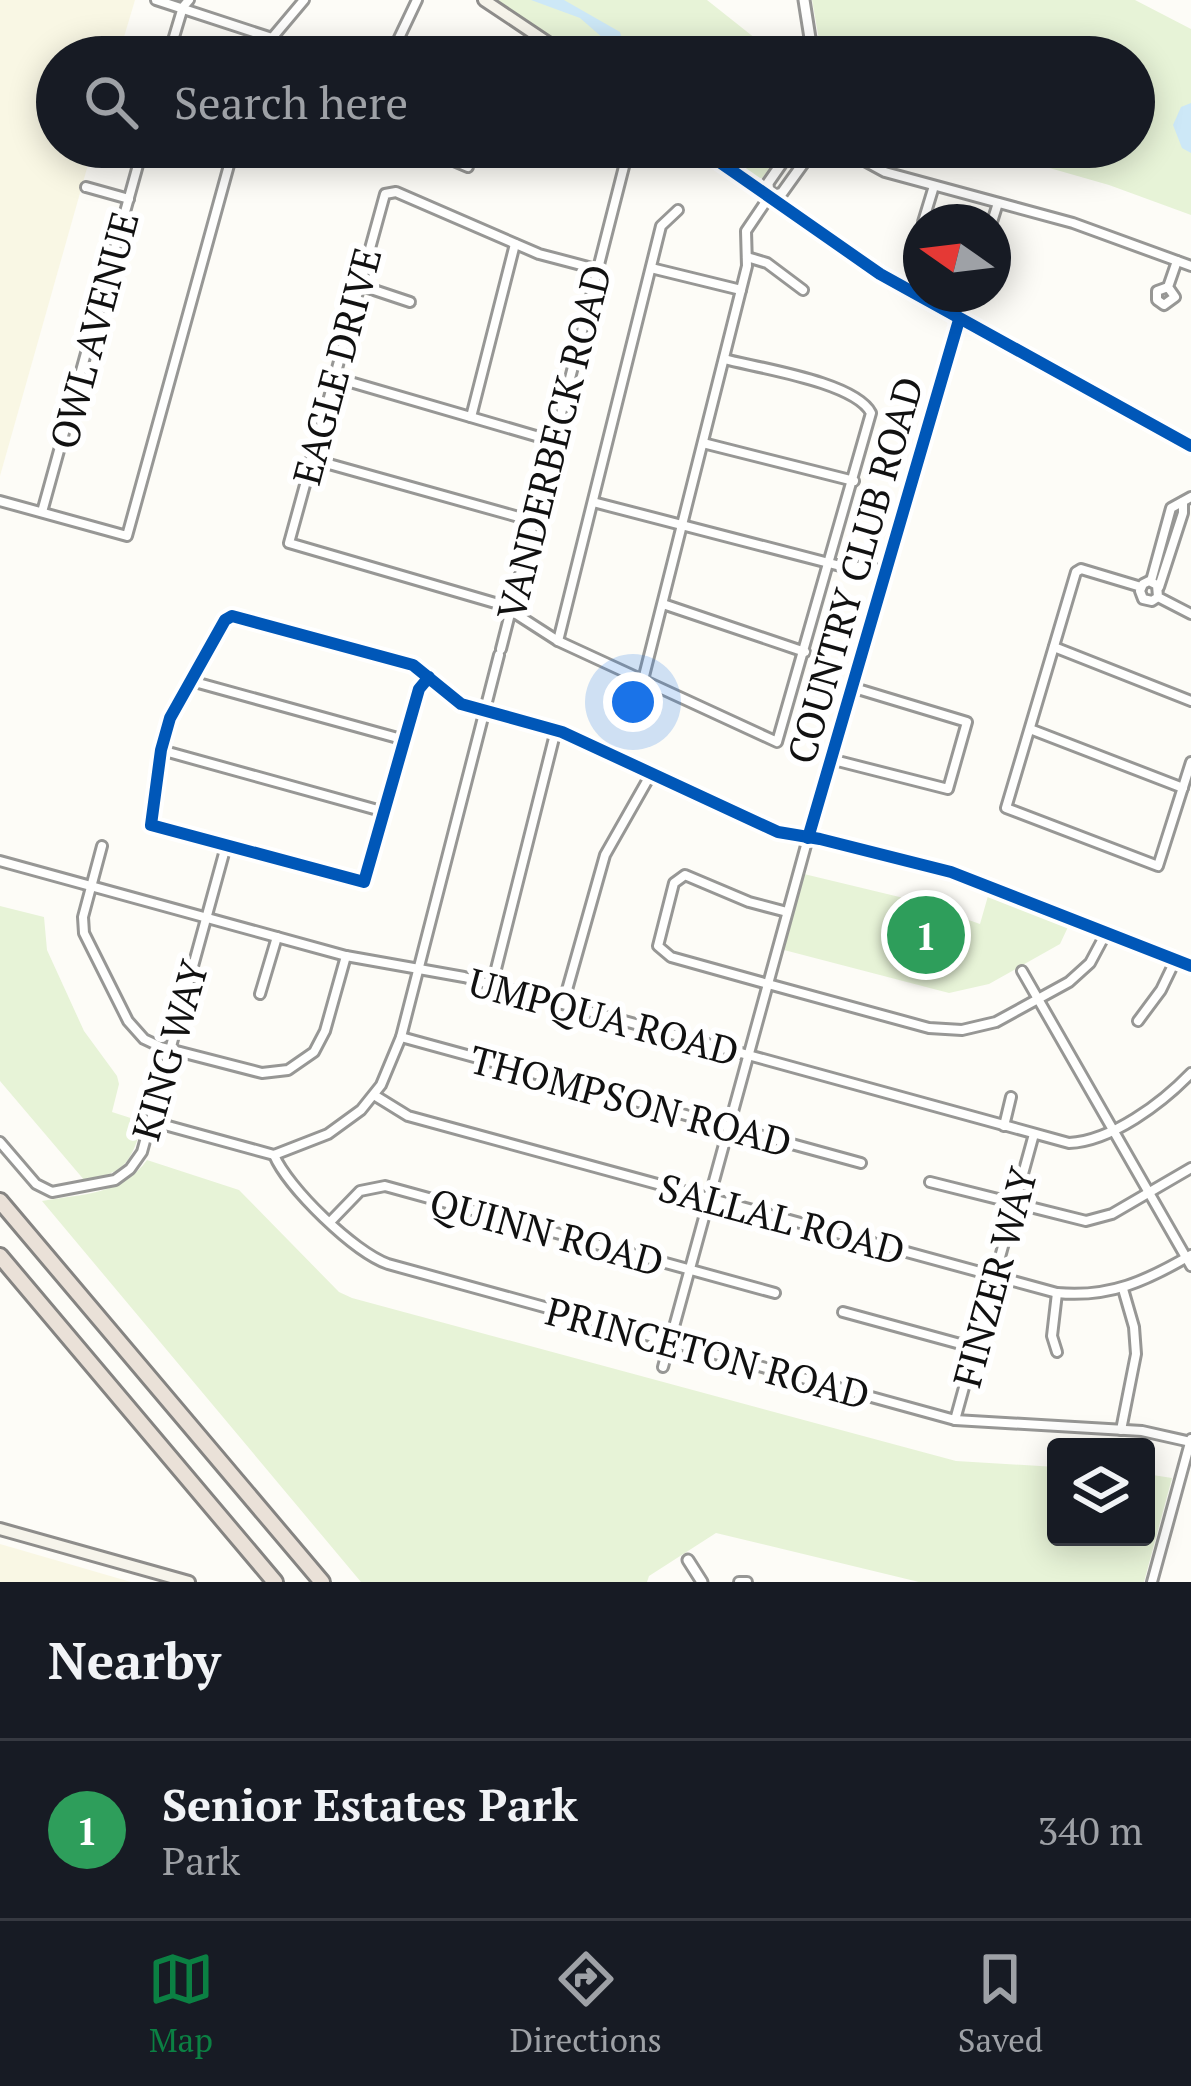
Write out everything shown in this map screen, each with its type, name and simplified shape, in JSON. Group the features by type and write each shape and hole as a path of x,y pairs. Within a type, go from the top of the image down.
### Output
{"highway":[{"path":"0,1201 322,1582"},
{"path":"0,1256 275,1582"}],"main road":[{"path":"484,0 538,36"},
{"path":"728,168 880,274 1191,446"},
{"path":"0,1529 189,1582"}],"street":[{"path":"156,0 186,4 267,36"},
{"path":"274,36 304,0"},
{"path":"400,36 417,0"},
{"path":"804,0 810,36"},
{"path":"175,36 186,4"},
{"name":"OWL AVENUE","path":"42,512 137,168"},
{"path":"0,501 127,536 228,168"},
{"name":"VANDERBECK ROAD","path":"374,1095 391,1068 419,970 623,168"},
{"path":"643,680 741,290 746,231 769,196 768,183 778,168"},
{"path":"769,196 782,194 800,168"},
{"path":"877,168 1073,223 1191,266"},
{"path":"928,204 934,186"},
{"path":"86,187 128,199"},
{"name":"EAGLE DRIVE","path":"511,612 502,605 289,543 381,202 388,192 515,244"},
{"path":"558,641 661,226 678,210"},
{"path":"471,417 515,244 596,269"},
{"path":"747,257 767,262 803,290"},
{"path":"1168,286 1177,261"},
{"path":"651,268 741,290"},
{"path":"358,285 410,302"},
{"name":"COUNTRY CLUB ROAD","path":"663,1366 830,759 959,320"},
{"path":"511,612 558,641 777,742 854,481 870,409 857,398 810,380 724,359"},
{"path":"333,377 553,441"},
{"path":"703,442 854,481"},
{"path":"311,459 533,521"},
{"path":"1152,588 1188,500"},
{"path":"593,502 830,564 885,571"},
{"path":"1191,614 1152,588 1078,569 1006,808 1158,866 1191,762"},
{"path":"663,604 805,652"},
{"path":"429,677 419,689 364,882 151,825 170,718 228,615 406,663 429,677 460,704 556,730 769,829 951,872 1191,966"},
{"path":"1054,647 1191,700"},
{"path":"191,682 405,740"},
{"path":"830,759 948,789 967,722 851,687"},
{"path":"1030,729 1183,788"},
{"path":"492,985 556,730"},
{"path":"161,750 385,812"},
{"path":"563,1004 605,855 651,774"},
{"path":"102,846 82,923 86,940 133,1028 144,1039 262,1073 296,1066 322,1039 346,956"},
{"name":"KING WAY","path":"0,1142 36,1184 58,1192 122,1177 139,1158 226,846"},
{"name":"UMPQUA ROAD","path":"0,861 346,956 492,985 1075,1144 1113,1129 1191,1073"},
{"path":"787,913 685,875 674,883 658,946 667,956 941,1029 983,1027 1039,1000 1084,970 1106,933"},
{"path":"260,994 277,937"},
{"path":"1138,1021 1175,961"},
{"path":"1022,971 1190,1260"},
{"name":"THOMPSON ROAD","path":"401,1037 861,1163"},
{"path":"150,1121 274,1155 328,1134 374,1095"},
{"name":"SALLAL ROAD","path":"374,1095 409,1116 1057,1294 1123,1289 1190,1260"},
{"path":"1004,1126 1011,1097"},
{"name":"FINZER WAY","path":"955,1420 1034,1134"},
{"name":"PRINCETON ROAD","path":"274,1155 282,1172 362,1252 388,1264 955,1420 1121,1430 1191,1441"},
{"path":"930,1182 1086,1221 1112,1214 1191,1168"},
{"name":"QUINN ROAD","path":"331,1221 360,1191 385,1186 775,1293"},
{"path":"1121,1430 1136,1354 1123,1289"},
{"path":"1057,1294 1052,1336 1057,1352"},
{"path":"843,1312 975,1348"},
{"path":"1152,1582 1191,1441"},
{"path":"688,1560 702,1582"}],"shaded area":[{"path":"0,0 135,0 124,36 36,36 36,168 87,168 0,476"},
{"path":"0,1544 131,1582 0,1582"}],"green space":[{"path":"495,0 707,0 752,36 548,36"},
{"path":"812,0 1135,0 1191,29 1191,215 1050,168 1155,168 1155,36 818,36"},
{"path":"742,168 770,168 756,178"},
{"path":"804,874 912,900 980,924 988,896 1068,927 1060,944 989,984 949,993 784,950"},
{"path":"0,906 44,917 47,950 84,1031 117,1076 112,1112 143,1122 130,1156 110,1174 85,1181 0,1081"},
{"path":"147,1160 239,1190 339,1292 352,1298 956,1461 1047,1466 1047,1546 1154,1546 1144,1582 919,1582 716,1533 649,1576 647,1582 361,1582 42,1201 113,1187"},
{"path":"1155,1475 1172,1478 1155,1541"}],"water":[{"path":"531,0 564,0 621,36 601,36 580,18"},
{"path":"1191,103 1191,153 1182,148 1173,125 1181,107"}],"cycle path":[{"path":"728,168 880,274 1191,446"},
{"path":"808,838 959,320"},
{"path":"429,677 419,689 364,882 151,825 170,718 225,620 232,616 413,665 461,704 562,732 778,832 951,872 1191,966"}],"place":[{"name":"Senior Estates Park","path":"926,935"}]}
